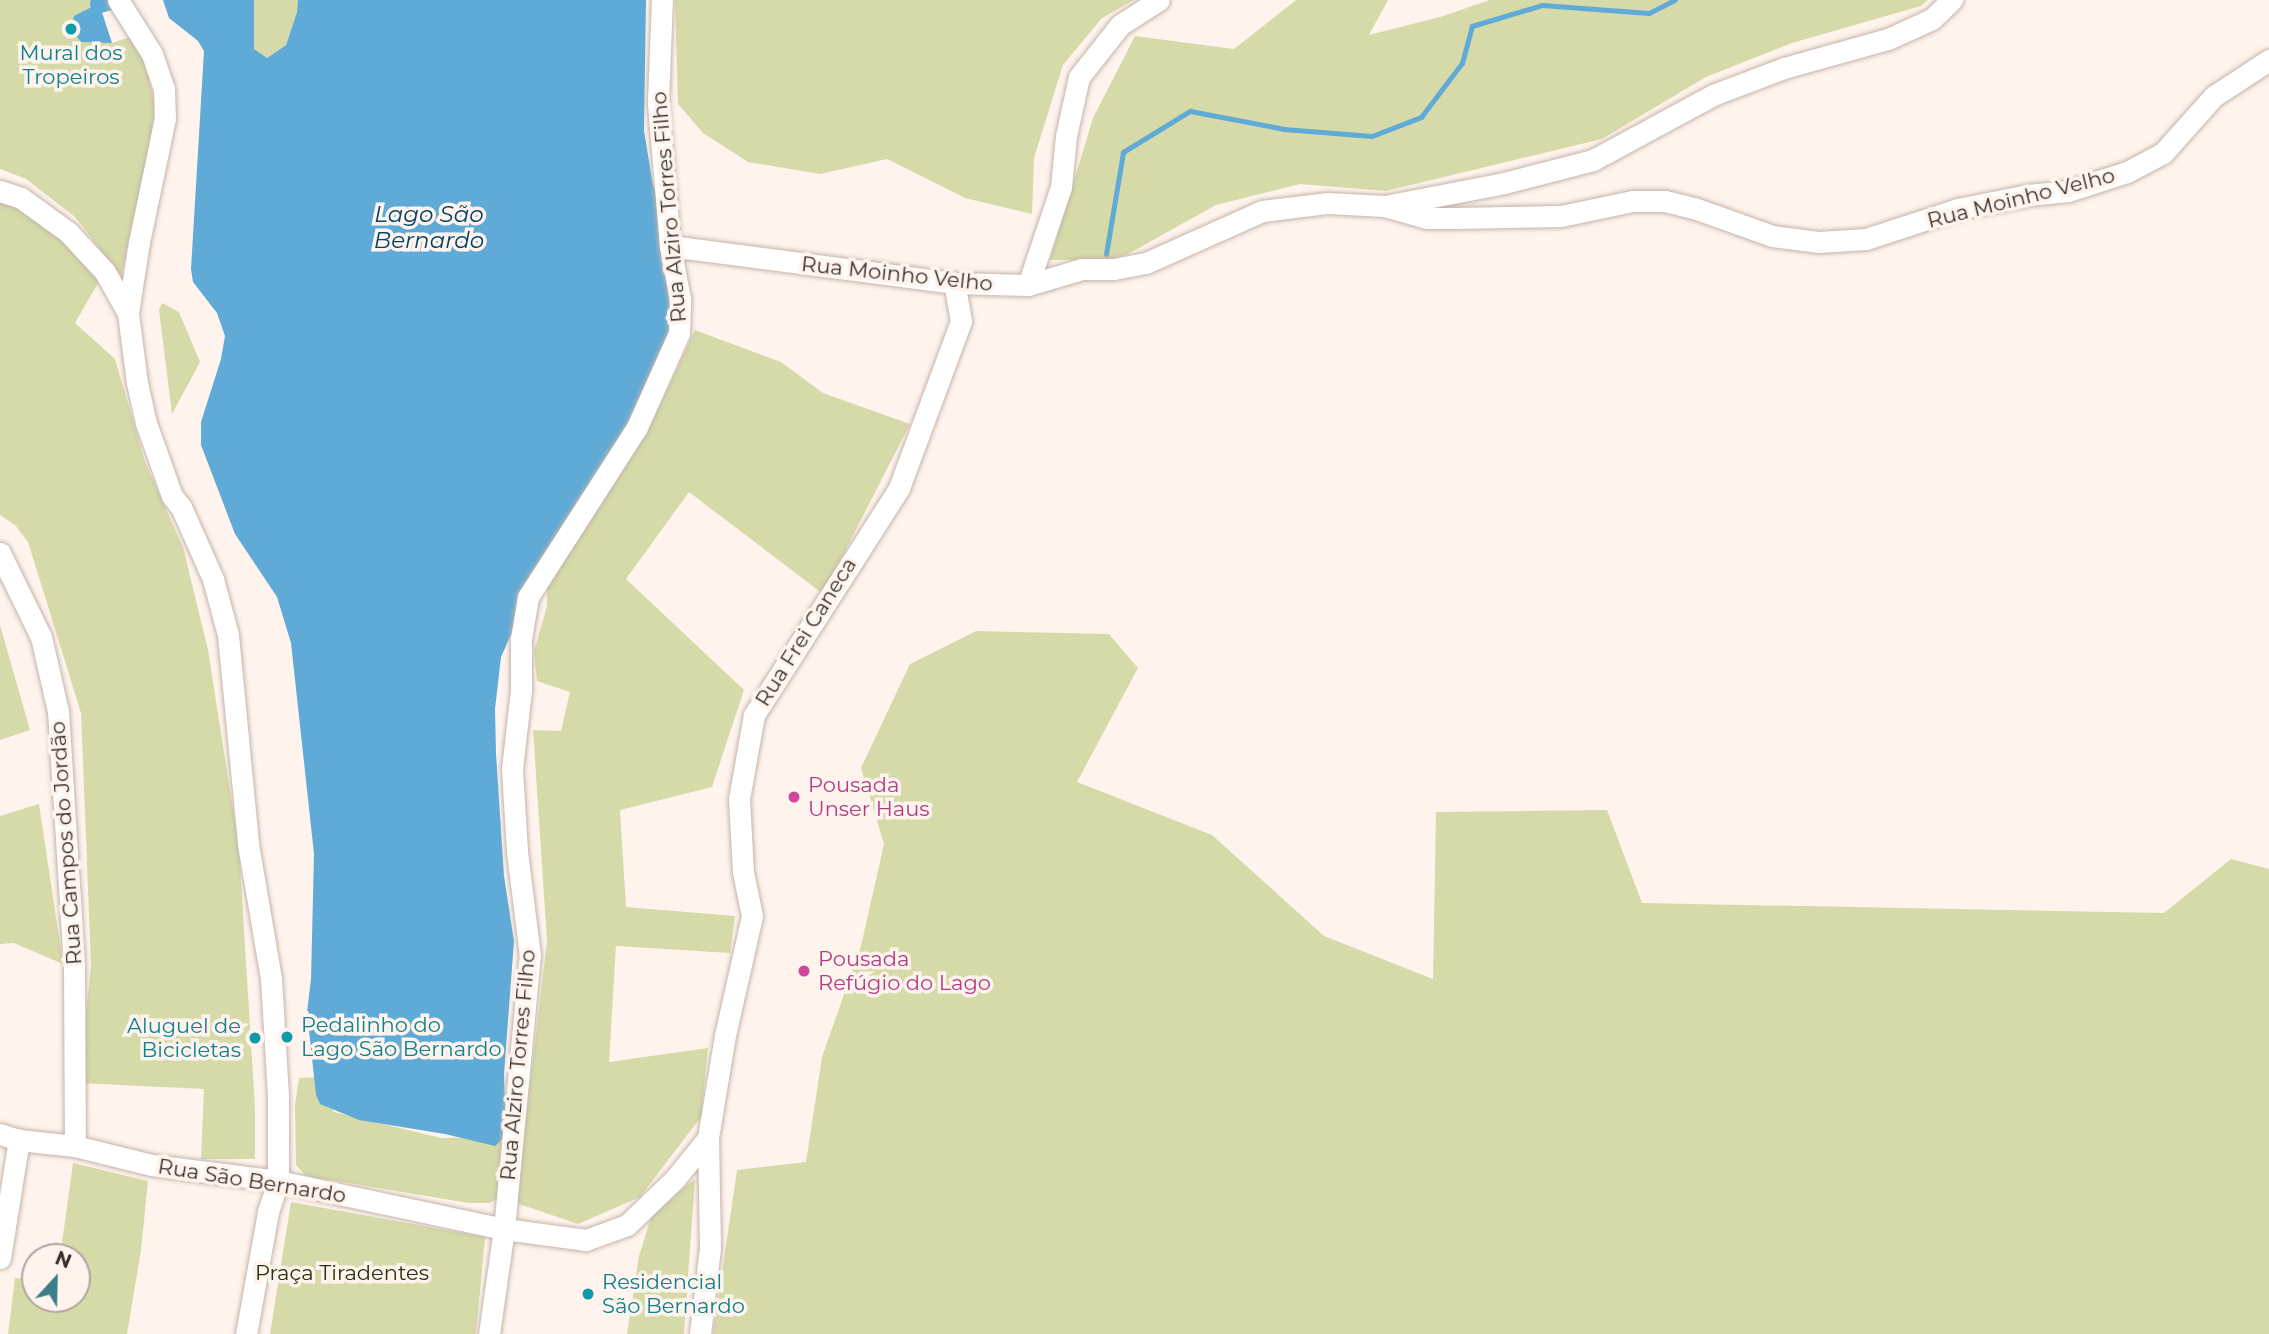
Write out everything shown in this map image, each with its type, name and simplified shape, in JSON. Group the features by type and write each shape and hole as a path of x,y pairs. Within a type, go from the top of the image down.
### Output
{"street":[{"path":"118,0 152,54 164,89 165,118 139,242 128,313 137,383 146,423 172,496 181,507 213,579 228,635 248,845 271,978 278,1096 278,1181 268,1212 246,1334"},
{"name":"Rua Alziro Torres Filho","path":"489,1334 504,1228 530,956 517,850 512,769 526,607 528,597 541,574 614,468 638,427 679,333 680,299 670,246 658,102 662,0"},
{"path":"1028,285 1061,187 1066,136 1079,77 1120,25 1160,0"},
{"path":"1384,206 1504,183 1593,160 1713,95 1784,68 1888,39 1932,19 1952,0"},
{"name":"Rua Moinho Velho","path":"670,246 954,283 1028,285 1082,269 1114,269 1146,263 1262,211 1289,205 1327,203 1384,206 1427,218 1454,219 1561,216 1632,201 1665,201 1694,208 1772,236 1818,242 1866,239 1958,209 2028,194 2068,191 2127,172 2163,153 2214,96 2269,60"},
{"path":"0,191 21,198 68,232 105,272 128,313"},
{"name":"Rua Frei Caneca","path":"700,1334 710,1248 708,1138 725,1035 752,916 743,872 739,799 754,715 899,488 961,321 954,283"},
{"name":"Rua Campos do Jordão","path":"0,553 41,638 58,711 74,966 75,1146"},
{"path":"0,1258 9,1137"},
{"name":"Rua São Bernardo","path":"9,1137 75,1146 152,1165 278,1181 504,1228 586,1240 627,1225 674,1180 708,1138"}],"green space":[{"path":"0,0 98,0 99,3 74,16 112,43 130,37 144,57 155,105 149,153 121,276 75,217 26,179 0,169"},
{"path":"254,0 298,0 297,12 286,45 267,58 254,50"},
{"path":"675,0 1134,0 1102,18 1063,65 1034,158 1032,214 965,198 887,159 820,174 748,162 703,133 678,104"},
{"path":"1296,0 1388,0 1369,35 1440,17 1490,0 1928,0 1921,6 1792,43 1706,77 1602,139 1386,191 1300,184 1216,205 1128,254 1107,260 1050,260 1093,118 1135,36 1234,49"},
{"path":"0,199 18,205 61,237 101,278 75,323 115,359 145,462 183,547 208,650 239,848 255,1107 255,1159 201,1159 204,1089 79,1083 91,965 81,713 28,542 15,525 0,515"},
{"path":"162,303 179,312 200,362 172,414 159,310"},
{"path":"695,330 781,362 823,393 910,424 823,594 689,492 626,579 744,690 712,787 620,810 626,907 735,916 730,953 616,946 609,1062 708,1048 701,1117 640,1197 578,1224 516,1203 547,941 533,730 561,731 570,692 537,681 534,651 547,606 547,577 648,431"},
{"path":"0,625 30,730 0,740"},
{"path":"976,631 1109,634 1138,668 1077,782 1212,835 1324,936 1433,979 1436,812 1607,810 1642,903 2164,913 2231,859 2269,869 2269,1334 713,1334 737,1170 806,1162 822,1057 861,946 884,844 861,768 910,664"},
{"path":"39,804 63,964 14,943 0,944 0,816"},
{"path":"319,1077 334,1112 441,1138 481,1137 505,1143 498,1199 489,1203 469,1203 306,1176 296,1165 295,1105 299,1078"},
{"path":"73,1163 148,1181 141,1250 127,1334 8,1334 15,1278 21,1279 21,1313 91,1313 91,1243 62,1243"},
{"path":"695,1179 684,1334 627,1334 639,1256 653,1211"},
{"name":"Praça Tiradentes","path":"291,1202 485,1237 476,1334 270,1334"}],"water":[{"name":"Lago São Bernardo","path":"163,0 254,0 254,49 267,58 286,45 297,12 298,0 646,0 644,131 653,185 674,238 669,352 514,628 501,657 495,709 496,753 504,876 514,941 504,1074 506,1129 503,1139 495,1146 445,1134 359,1120 320,1104 316,1095 307,1012 311,979 314,854 291,643 277,597 235,534 201,445 201,422 221,359 225,336 217,313 193,282 191,269 204,51 198,41 169,18"},
{"path":"99,3 112,43 81,42 71,29 74,16"}],"waterway":[{"path":"99,3 111,0"},
{"path":"1106,254 1123,152 1190,111 1284,129 1372,136 1421,117 1462,63 1472,26 1542,5 1649,13 1675,0"}],"place":[{"name":"Mural dos Tropeiros","path":"71,29"},
{"name":"Pousada Unser Haus","path":"794,797"},
{"name":"Pousada Refúgio do Lago","path":"804,971"},
{"name":"Pedalinho do Lago São Bernardo","path":"287,1037"},
{"name":"Aluguel de Bicicletas","path":"255,1038"},
{"name":"Residencial São Bernardo","path":"588,1294"}]}
